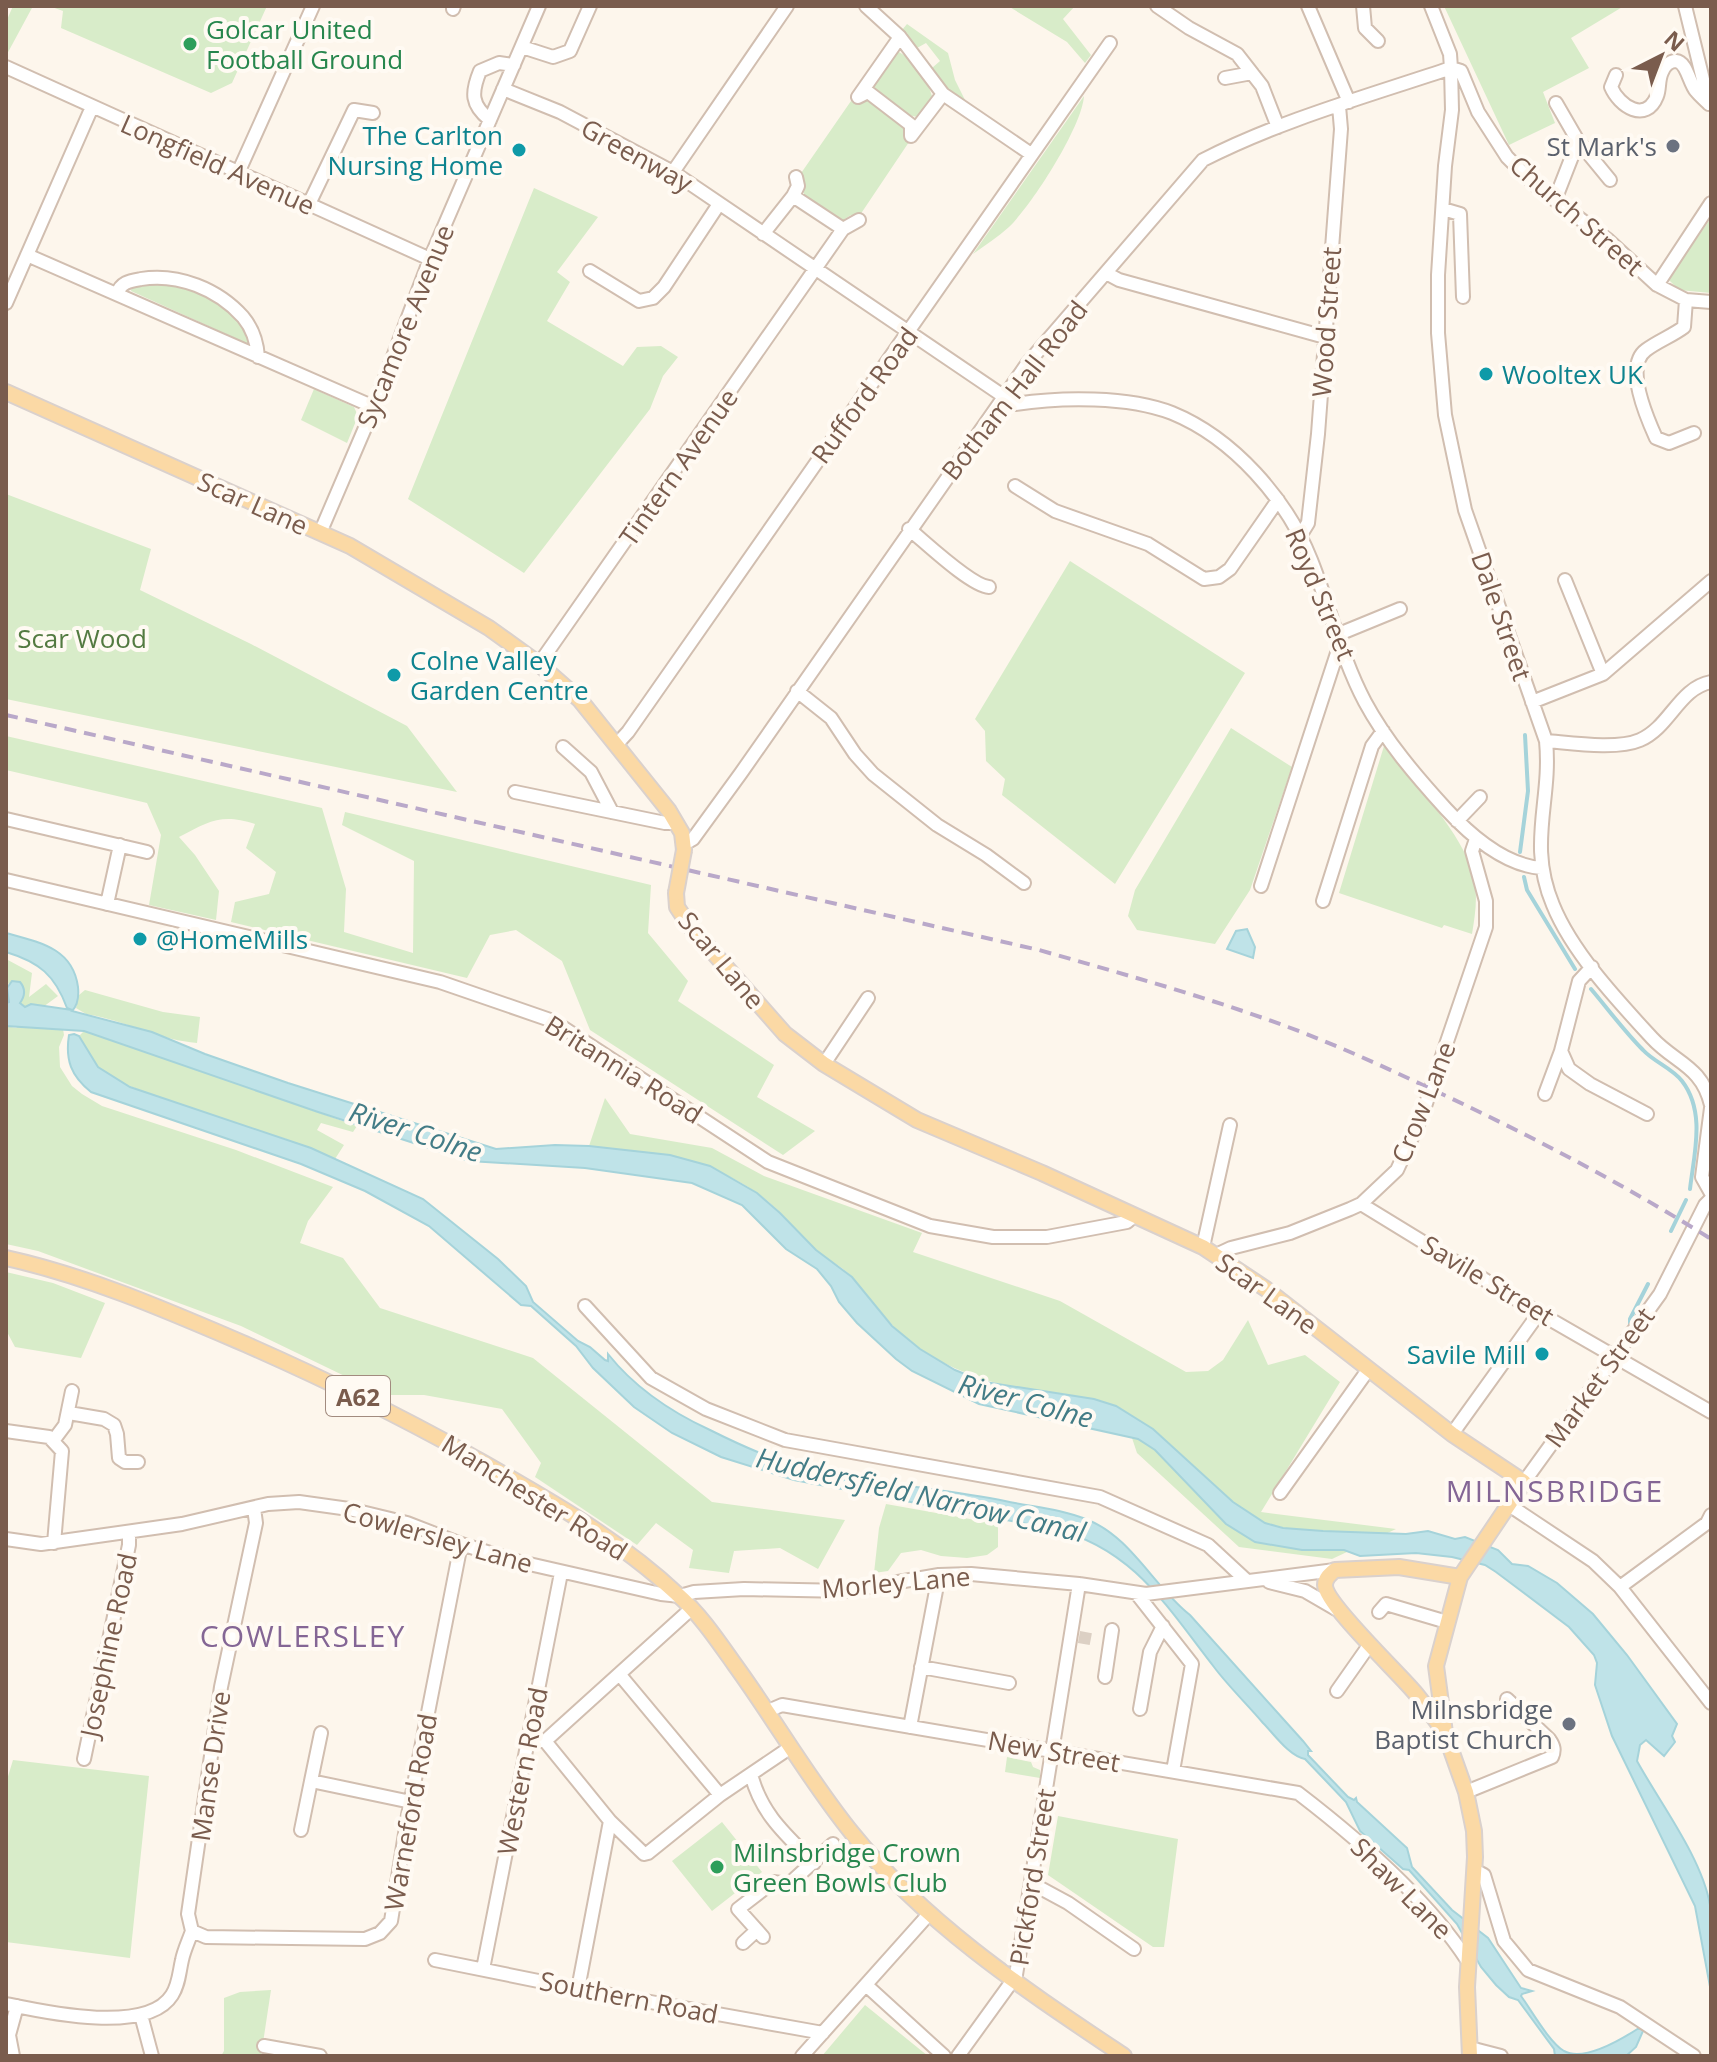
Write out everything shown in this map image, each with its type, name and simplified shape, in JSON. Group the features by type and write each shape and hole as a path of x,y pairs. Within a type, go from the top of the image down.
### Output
{"main road":[{"name":"Scar Lane","path":"6,392 320,533 416,583 489,628 539,664 580,700 676,823 684,847 676,893 677,907 689,925 785,1034 824,1064 917,1120 1031,1168 1210,1251 1266,1289 1452,1434 1524,1482"},
{"name":"Manchester Road","path":"6,1258 78,1278 204,1326 309,1372 437,1436 566,1510 632,1557 680,1596 691,1609 768,1711 854,1836 929,1914 1014,1981 1124,2056"},
{"name":"Market Street","path":"1470,2052 1467,1960 1474,1831 1466,1792 1445,1733 1436,1666 1461,1575 1524,1482"},
{"name":"Morley Lane","path":"1335,1570 1399,1567 1461,1575"},
{"name":"Market Street","path":"1335,1570 1327,1578 1325,1586 1328,1595 1416,1693 1445,1733"},
{"path":"1416,1693 1436,1666"}],"street":[{"path":"238,173 313,6"},
{"name":"Sycamore Avenue","path":"320,533 374,407 430,259 539,6"},
{"path":"522,47 553,57 570,51 590,6"},
{"path":"673,172 787,6"},
{"path":"866,6 900,37 943,94 1031,154"},
{"path":"1157,6 1189,28 1237,54 1262,86 1278,127"},
{"name":"Wood Street","path":"1300,536 1308,523 1318,434 1344,104 1308,6"},
{"path":"1363,6 1365,28 1378,41"},
{"path":"1431,6 1450,54 1451,68"},
{"path":"1685,6 1710,107"},
{"path":"900,37 858,97 868,92 911,125 911,136 943,94"},
{"name":"Rufford Road","path":"616,745 1110,43"},
{"path":"1616,75 1611,87 1620,103 1631,110 1640,110 1650,107 1656,99 1663,69 1672,61 1678,61 1710,107"},
{"path":"490,120 480,112 473,100 473,89 480,71 499,63 514,65"},
{"name":"Longfield Avenue","path":"6,67 430,259"},
{"name":"Botham Hall Road","path":"684,847 735,782 1027,364 1203,160 1278,127 1451,68"},
{"name":"Church Street","path":"1451,68 1461,71 1478,112 1507,157 1534,184 1608,240 1657,285 1686,300 1711,302"},
{"name":"Dale Street","path":"1451,68 1452,110 1438,275 1438,333 1445,415 1465,510 1546,741 1548,769 1540,824 1541,868 1553,905 1570,938 1652,1038 1698,1075 1711,1106 1702,1177 1711,1196"},
{"path":"1225,78 1252,73"},
{"name":"Greenway","path":"503,89 560,112 673,172 1004,397"},
{"path":"1556,103 1578,141 1610,180"},
{"path":"6,303 92,107"},
{"path":"309,204 354,110 373,113"},
{"path":"1555,200 1578,141"},
{"path":"763,234 793,196 798,186 796,177"},
{"path":"793,196 843,229"},
{"path":"1657,285 1711,203"},
{"path":"590,271 639,301 653,298 664,287 719,204"},
{"path":"1443,209 1460,214 1463,297"},
{"path":"817,269 843,229 859,220"},
{"path":"27,255 374,407"},
{"name":"Tintern Avenue","path":"539,664 817,269"},
{"path":"1106,273 1119,280 1325,337"},
{"path":"117,294 125,282 161,277 205,289 221,298 244,319 253,332 258,357"},
{"path":"1686,300 1684,327 1644,351 1637,360 1637,379 1641,401 1656,438 1669,443 1694,433"},
{"name":"Royd Street","path":"1004,397 1015,404 1049,399 1127,403 1170,413 1211,434 1245,463 1278,500 1300,536 1364,700 1410,769 1476,839 1526,867 1541,868"},
{"path":"1015,486 1055,511 1148,544 1204,579 1219,577 1230,569 1278,500"},
{"path":"909,529 968,578 981,587 989,587"},
{"path":"1565,580 1603,674"},
{"path":"1532,702 1603,674 1711,581"},
{"path":"1261,886 1340,638 1400,609"},
{"path":"1546,741 1603,744 1638,741 1659,728 1690,689 1711,682"},
{"path":"797,691 831,718 873,774 947,833 986,855 1024,883"},
{"path":"1323,901 1372,746 1383,731"},
{"path":"563,747 591,772 612,812"},
{"path":"515,792 676,823"},
{"path":"1457,821 1480,797"},
{"path":"6,819 147,852"},
{"name":"Crow Lane","path":"1210,1251 1290,1233 1361,1204 1397,1170 1415,1131 1486,927 1486,901 1472,851 1476,839"},
{"path":"107,904 120,845"},
{"name":"Britannia Road","path":"6,880 440,982 553,1021 768,1162 930,1226 993,1237 1047,1237 1127,1222 1134,1216"},
{"path":"1545,1094 1561,1051 1579,981 1592,967"},
{"path":"824,1064 868,998"},
{"path":"1561,1051 1569,1069 1590,1084 1647,1114"},
{"path":"1210,1251 1230,1125"},
{"name":"Market Street","path":"1524,1482 1660,1294 1711,1196"},
{"name":"Savile Street","path":"1361,1204 1539,1313 1711,1412"},
{"path":"585,1306 651,1378 706,1409 785,1440 1100,1497 1208,1545 1251,1581"},
{"path":"1452,1434 1539,1313"},
{"path":"1280,1493 1368,1370"},
{"path":"53,1441 65,1425 72,1391"},
{"path":"69,1413 104,1419 114,1425 119,1458 125,1462 138,1462"},
{"path":"6,1431 49,1437 62,1451 54,1543"},
{"name":"Cowlersley Lane","path":"6,1539 54,1543 182,1524 268,1504 299,1502 349,1509 407,1523 461,1544 561,1573 680,1596"},
{"path":"1509,1505 1593,1561 1620,1587 1711,1703"},
{"name":"Manse Drive","path":"192,1931 188,1914 221,1687 253,1538 254,1508"},
{"path":"1620,1587 1707,1523 1711,1515"},
{"name":"Josephine Road","path":"84,1759 129,1545 129,1532"},
{"name":"Warneford Road","path":"192,1931 206,1937 365,1939 380,1933 391,1921 461,1544"},
{"name":"Morley Lane","path":"680,1596 694,1592 744,1589 846,1591 939,1575 971,1574 1079,1584 1142,1594 1335,1570"},
{"name":"Western Road","path":"483,1969 561,1573"},
{"path":"910,1727 939,1575"},
{"name":"Morley Lane","path":"1251,1581 1281,1584 1305,1591 1344,1615"},
{"name":"Pickford Street","path":"1014,1981 1052,1751 1075,1636 1079,1584"},
{"path":"1142,1594 1192,1664 1173,1771"},
{"path":"1379,1612 1386,1604 1447,1622"},
{"path":"527,1741 545,1741 691,1609"},
{"path":"1140,1709 1150,1652 1163,1626"},
{"path":"1095,1640 1112,1636 1105,1677"},
{"path":"1337,1691 1370,1644"},
{"path":"921,1667 1009,1683"},
{"path":"620,1675 720,1795"},
{"path":"1466,1792 1552,1757 1554,1752 1549,1739 1507,1699"},
{"name":"New Street","path":"768,1711 782,1705 1298,1793 1332,1819"},
{"path":"301,1830 321,1733"},
{"path":"545,1741 640,1853 648,1853 720,1795 791,1747"},
{"path":"751,1774 756,1797 773,1822 814,1863"},
{"path":"311,1781 411,1802"},
{"name":"Shaw Lane","path":"1332,1819 1449,1933 1467,1960"},
{"path":"578,1989 610,1821"},
{"path":"743,1943 760,1934 738,1909 773,1882 789,1884 833,1844"},
{"path":"1474,1870 1484,1875 1504,1941 1528,1970 1620,2007 1689,2054"},
{"path":"1031,1883 1068,1903 1134,1949"},
{"path":"802,2056 929,1914"},
{"path":"13,2056 9,2035 12,2005 96,2018 141,2015 157,2009 170,1999 178,1986 182,1958 192,1931"},
{"name":"Southern Road","path":"435,1960 823,2033"},
{"path":"958,2056 1014,1981"},
{"path":"866,1985 944,2056"},
{"path":"141,2015 152,2056"},
{"path":"264,2046 320,2056"},
{"path":"1470,2052 1501,2056"}],"green space":[{"path":"13,6 33,6 6,56 6,22"},
{"path":"49,6 267,6 232,83 211,93 61,28 63,11"},
{"path":"1008,6 1075,6 1063,19 1091,55 1085,63 1067,42"},
{"path":"1444,6 1624,6 1571,38 1589,68 1543,92 1555,123 1509,145"},
{"path":"907,24 948,53 955,80 966,102 949,93 932,68 940,61 926,43 917,48 902,30"},
{"path":"897,51 919,70 932,96 918,117 890,105 871,84"},
{"path":"1084,96 1075,126 1030,202 1009,227 973,254"},
{"path":"865,100 904,126 904,138 909,142 858,218 851,215 843,220 804,195 803,184 797,179 851,101 857,104"},
{"path":"534,188 598,217 557,272 570,282 547,321 623,366 637,347 661,346 678,357 663,376 650,409 524,573 408,499"},
{"path":"1711,218 1711,293 1679,290 1668,279"},
{"path":"154,279 211,298 233,314 252,341 248,344 131,291 132,285"},
{"path":"314,389 354,407 358,416 347,443 301,420"},
{"name":"Scar Wood","path":"6,494 151,549 140,590 407,726 457,792 6,699"},
{"path":"1070,561 1245,673 1115,884 1002,795 1005,779 986,761 985,731 975,719"},
{"path":"1231,728 1292,767 1250,890 1215,944 1137,930 1128,916 1135,890"},
{"path":"6,736 322,808 346,889 344,932 413,953 414,861 342,825 345,812 651,885 648,933 688,981 678,1001 774,1065 757,1097 815,1131 783,1155 590,1030 562,961 516,930 490,935 467,978 231,922 235,902 269,894 276,872 246,848 255,824 233,819 216,820 179,837 219,891 216,920 149,905 161,835 147,803 6,770"},
{"path":"1384,746 1449,827 1469,862 1476,893 1472,934 1444,925 1442,928 1339,893"},
{"path":"6,959 32,973 29,997 46,984 58,996 43,1007 20,1004 12,981 9,984 6,982"},
{"path":"85,990 163,1012 200,1017 197,1043 86,1014 76,1008 79,995"},
{"path":"21,1025 63,1029 59,1047 60,1067 72,1086 102,1106 236,1150 333,1187 308,1221 300,1243 343,1258 380,1308 533,1358 712,1502 845,1520 818,1569 780,1548 734,1551 729,1573 689,1568 693,1550 656,1523 637,1545 535,1477 541,1463 502,1409 424,1395 384,1395 241,1326 38,1251 6,1244 6,1026 16,1028"},
{"path":"84,1031 357,1126 353,1132 321,1123 317,1130 344,1145 335,1159 286,1139 175,1104 115,1080 98,1067 79,1036"},
{"path":"605,1098 630,1134 712,1148 764,1176 922,1233 913,1252 1060,1301 1186,1372 1208,1371 1223,1360 1248,1320 1268,1365 1305,1355 1340,1382 1261,1512 1396,1529 1332,1559 1239,1547 1137,1453 1116,1406 1014,1388 965,1373 942,1362 900,1332 848,1273 818,1252 765,1199 738,1181 677,1158 589,1146"},
{"path":"6,1272 53,1283 105,1303 81,1358 15,1347 6,1330"},
{"path":"886,1504 998,1524 998,1547 987,1555 967,1558 941,1556 921,1550 901,1553 888,1571 874,1573 879,1528"},
{"path":"1007,1757 1031,1762 1033,1767 1040,1770 1040,1778 1005,1772"},
{"path":"13,1760 149,1776 130,1958 6,1942 6,1783"},
{"path":"1058,1816 1178,1839 1164,1947 1153,1947 1048,1875"},
{"name":"Milnsbridge Crown Green Bowls Club","path":"722,1822 762,1872 712,1911 672,1861"},
{"path":"271,1990 261,2056 221,2056 224,2051 224,1998 240,1992"},
{"path":"865,2005 928,2056 822,2056"}],"water":[{"path":"1247,929 1255,947 1253,958 1227,949 1236,931"},
{"name":"River Colne","path":"6,933 42,944 62,955 69,963 78,991 77,1003 72,1011 152,1032 288,1083 496,1149 589,1146 670,1155 710,1166 757,1193 780,1213 816,1250 852,1277 892,1326 920,1349 955,1370 985,1382 1094,1399 1116,1406 1153,1429 1233,1502 1265,1523 1283,1528 1323,1531 1406,1534 1428,1531 1455,1539 1465,1537 1498,1550 1512,1564 1528,1566 1557,1583 1593,1614 1677,1724 1672,1736 1675,1742 1664,1756 1646,1740 1640,1745 1637,1761 1679,1831 1706,1887 1712,1926 1711,1992 1695,1906 1612,1736 1595,1685 1597,1663 1594,1655 1569,1627 1485,1565 1416,1553 1360,1556 1344,1550 1302,1550 1255,1542 1226,1524 1155,1450 1138,1439 979,1404 912,1371 857,1323 817,1269 786,1249 742,1205 692,1183 585,1168 469,1161 84,1031 6,1026 7,988 12,981 22,985 24,992 20,1003 25,1007 31,1004 72,1010 67,1008 57,987 44,971 28,960 6,952"},
{"name":"Huddersfield Narrow Canal","path":"69,1035 79,1036 98,1067 130,1087 311,1148 423,1199 498,1259 526,1286 533,1302 578,1341 608,1361 608,1354 630,1378 668,1407 722,1436 790,1463 881,1482 1058,1511 1103,1528 1130,1550 1190,1615 1303,1741 1311,1751 1308,1755 1348,1797 1356,1798 1407,1848 1412,1867 1452,1910 1488,1938 1521,1988 1532,1991 1521,1996 1558,2047 1572,2054 1582,2054 1613,2043 1639,2028 1643,2031 1636,2047 1626,2056 1555,2056 1554,2049 1518,2000 1509,1997 1481,1967 1457,1924 1409,1870 1403,1869 1360,1831 1346,1802 1305,1759 1293,1754 1277,1738 1226,1682 1146,1583 1106,1550 1054,1529 794,1480 721,1457 672,1433 634,1407 593,1368 576,1346 531,1306 521,1305 429,1226 365,1191 301,1164 91,1092 71,1067 68,1044"}],"waterway":[{"path":"1520,852 1528,791 1525,735"},
{"path":"1524,877 1527,890 1575,969"},
{"path":"1591,989 1636,1043 1678,1076 1689,1093 1696,1120 1696,1148 1690,1189"},
{"path":"1671,1231 1686,1200"},
{"path":"1630,1324 1648,1284"}],"tunnel":[{"path":"1079,1637 1095,1640"}],"railway":[{"path":"6,715 1039,950 1196,996 1308,1035 1444,1095 1579,1163 1711,1239"}],"place":[{"name":"Golcar United Football Ground","path":"190,44"},
{"name":"St Mark's","path":"1673,146"},
{"name":"The Carlton Nursing Home","path":"519,150"},
{"name":"Wooltex UK","path":"1486,374"},
{"name":"Colne Valley Garden Centre","path":"394,675"},
{"name":"@HomeMills","path":"140,939"},
{"name":"Savile Mill","path":"1542,1354"},
{"name":"Milnsbridge Baptist Church","path":"1569,1724"},
{"name":"Milnsbridge Crown Green Bowls Club","path":"717,1867"}],"district":[{"name":"MILNSBRIDGE","path":"1555,1490"},
{"name":"COWLERSLEY","path":"303,1635"}]}
